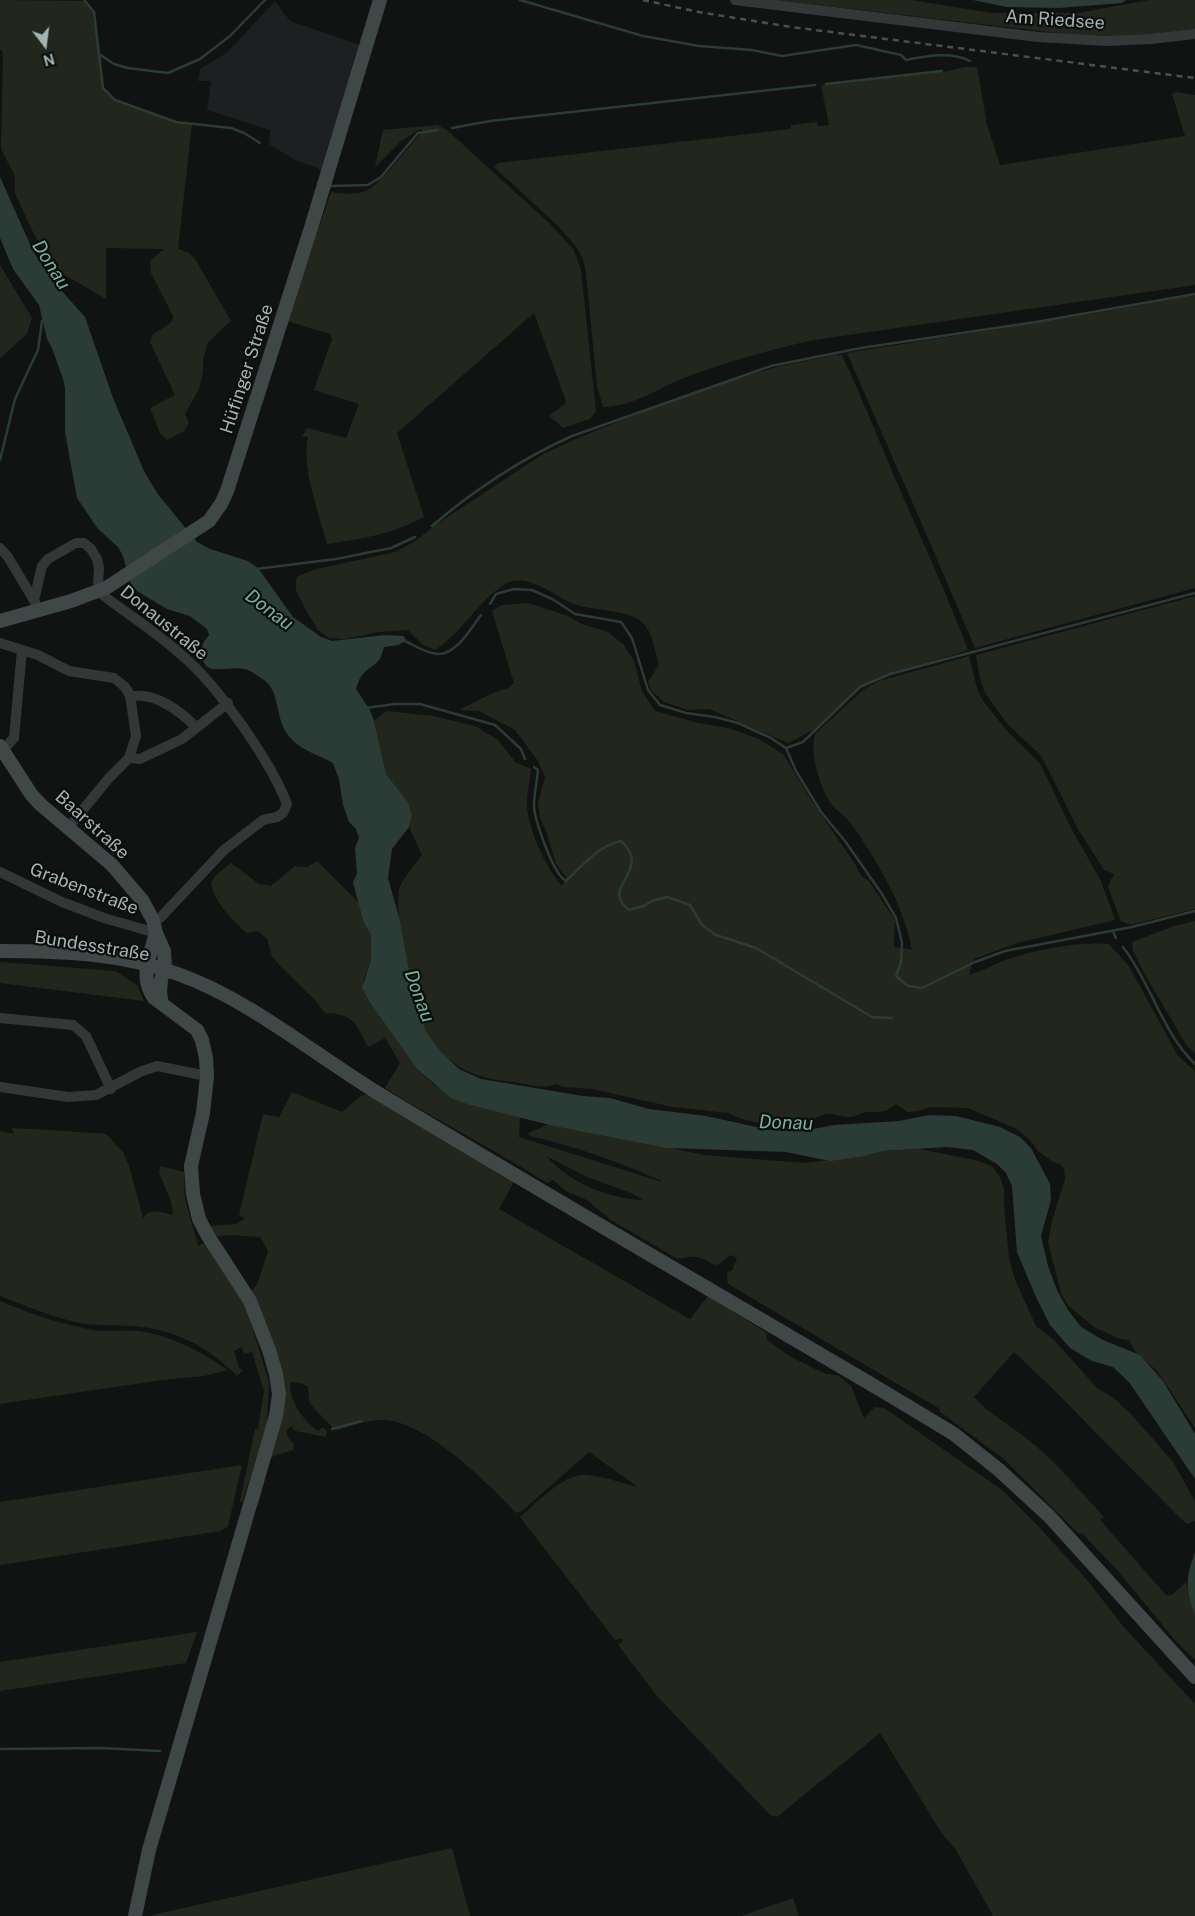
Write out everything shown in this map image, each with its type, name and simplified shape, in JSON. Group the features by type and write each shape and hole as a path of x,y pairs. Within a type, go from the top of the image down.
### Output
{"street":[{"name":"Hüfinger Straße","path":"0,621 37,604 103,589 209,521 221,504 227,491 310,231 380,0"},
{"name":"Am Riedsee","path":"735,0 1038,37 1107,41 1195,34"},
{"path":"37,604 42,566 48,559 76,543 84,543 97,558 99,568 97,581 103,589"},
{"path":"0,548 8,557 37,604"},
{"name":"Donaustraße","path":"103,589 104,596 176,650 202,673 228,704 269,764 280,784 287,804 283,812 277,817 263,820 224,850 160,918 155,927"},
{"path":"0,642 38,655 69,671 114,678 125,687 130,697 136,736 129,758 109,778 68,828"},
{"path":"1,748 14,738 22,650"},
{"path":"130,697 144,697 166,703 185,716 196,727"},
{"path":"129,758 140,759 182,739 228,704"},
{"name":"Baarstraße","path":"1,748 31,794 112,865 142,900 155,927 166,959 160,993 162,1004"},
{"name":"Grabenstraße","path":"0,872 62,902 104,918 155,927"},
{"path":"135,1916 149,1850 276,1416 279,1394 276,1374 269,1350 250,1300 199,1219 193,1194 192,1166 203,1113 207,1076 206,1058 202,1040 197,1030 154,998 149,990 146,982 147,969 155,927"},
{"name":"Bundesstraße","path":"0,951 147,969 197,982 264,1018 376,1092 954,1434 999,1470 1049,1516 1195,1677"},
{"path":"0,1018 73,1025 86,1036 111,1089"},
{"path":"0,1087 68,1097 96,1095 111,1089 142,1071 157,1066 207,1076"}],"shaded area":[{"path":"0,0 86,1 94,12 103,88 115,100 176,122 192,124 178,249 189,253 195,259 231,321 208,342 203,359 203,372 199,389 185,414 189,423 184,431 167,440 160,433 150,408 175,395 150,342 152,335 169,324 174,318 151,273 150,261 164,249 106,248 106,299 56,270 34,234 15,194 15,176 1,149 3,53 0,49"},
{"path":"776,0 910,0 992,13 1078,13 1149,0 1195,0 1195,31 1153,37 1075,35"},
{"path":"275,1 290,21 360,45 322,170 293,159 269,144 270,130 207,110 211,81 198,81 200,69 228,52"},
{"path":"966,67 977,67 987,125 1000,165 1185,136 1172,94 1175,92 1195,95 1195,285 814,340 720,365 679,380 626,404 603,407 597,386 583,259 578,249 559,227 494,167 498,163 791,129 791,125 817,122 818,126 829,125 821,85 943,72"},
{"path":"437,125 447,130 551,225 574,250 581,270 596,411 590,419 563,428 549,416 565,404 566,401 534,313 397,433 424,517 388,532 327,544 309,476 306,449 308,437 302,436 307,428 346,438 359,404 314,390 332,339 330,334 287,321 331,192 353,194 371,188 423,130 420,129 401,141 375,167 383,130"},
{"path":"0,265 32,318 27,334 0,358"},
{"path":"1195,295 1195,588 975,648 847,353 1091,314"},
{"path":"842,355 850,372 968,650 862,685 813,730 788,743 709,709 688,710 664,702 651,690 648,682 659,665 652,637 643,623 629,615 574,604 532,583 515,580 507,583 487,598 445,643 435,650 422,644 408,630 378,632 346,639 329,638 318,630 296,591 298,576 317,569 395,552 414,542 437,524 543,454 578,438 658,406 730,381 777,367"},
{"path":"1195,596 1195,909 1130,925 1121,921 1108,887 1114,874 1104,870 1078,829 1042,757 1006,722 985,692 980,679 976,655"},
{"path":"528,603 608,632 624,645 634,661 642,691 655,711 698,723 728,728 759,739 784,755 861,876 868,880 895,920 894,947 912,950 903,918 885,878 860,836 828,799 817,770 814,740 816,733 863,690 879,681 969,656 978,692 984,702 1006,730 1041,765 1071,828 1101,881 1115,920 1017,943 974,959 969,975 1005,960 1043,950 1070,945 1109,944 1129,966 1178,1056 1195,1071 1195,1428 1158,1372 1135,1351 1129,1340 1120,1339 1094,1327 1069,1306 1062,1296 1048,1243 1052,1221 1065,1179 1064,1169 1060,1164 1053,1162 1038,1151 1030,1140 1015,1128 968,1108 931,1107 907,1112 896,1104 886,1110 865,1112 851,1117 826,1114 801,1124 764,1123 743,1119 729,1113 673,1107 592,1089 563,1087 557,1084 552,1086 535,1086 483,1077 457,1065 434,1045 425,1031 410,981 402,941 398,904 400,886 422,855 409,827 412,814 408,802 386,774 374,721 386,711 434,716 475,726 498,740 516,763 531,769 527,795 530,824 544,859 562,886 566,878 556,864 540,818 538,802 545,777 538,761 515,730 479,711 459,710 493,693 508,688 514,683 492,611 502,605"},
{"path":"317,861 358,902 363,921 371,935 371,960 363,981 371,1004 417,1069 434,1085 470,1105 520,1117 519,1137 662,1182 613,1161 529,1136 528,1133 549,1124 705,1155 804,1163 864,1156 882,1151 920,1149 979,1161 993,1167 1000,1177 1004,1189 1009,1259 1016,1282 1036,1326 1054,1340 1098,1389 1111,1396 1129,1412 1173,1462 1195,1501 1195,1521 1187,1524 1180,1518 1014,1352 974,1397 1057,1465 1104,1517 1100,1520 1167,1596 1173,1594 1186,1582 1195,1615 1195,1660 1174,1639 1117,1570 1082,1533 1079,1534 1004,1459 939,1411 940,1409 728,1284 727,1272 732,1271 737,1258 730,1255 716,1265 696,1257 676,1258 611,1220 587,1200 566,1191 553,1180 547,1183 385,1088 400,1063 385,1038 368,1047 353,1021 343,1015 325,1013 315,1000 272,956 267,939 258,931 247,933 224,910 216,897 211,882 217,874 231,863 259,884 271,886 295,866 307,867","holes":["546,1156 587,1177 631,1193 643,1200 616,1196 590,1187 566,1174"]},
{"path":"1195,921 1195,1054 1187,1046 1144,973 1133,951 1132,942 1174,926"},
{"path":"0,962 115,971 137,985 144,1001 0,983"},
{"path":"292,1092 342,1112 361,1096 370,1093 515,1180 499,1209 690,1319 708,1296 767,1333 767,1340 789,1356 823,1373 839,1376 851,1386 864,1418 875,1407 884,1408 1002,1490 1040,1528 1087,1580 1123,1626 1195,1704 1195,1916 993,1916 956,1850 941,1832 880,1733 777,1817 770,1815 657,1696 618,1645 623,1641 622,1638 615,1640 520,1517 561,1483 579,1475 601,1477 638,1487 589,1452 522,1511 516,1513 474,1471 439,1443 421,1432 403,1424 386,1420 368,1421 338,1430 334,1429 311,1405 308,1387 301,1383 290,1382 292,1397 298,1410 318,1431 323,1427 327,1431 326,1437 295,1431 291,1426 286,1431 289,1439 294,1444 293,1450 270,1459 261,1495 248,1531 281,1395 249,1293 257,1285 268,1251 260,1237 215,1236 209,1226 236,1224 245,1218 239,1215 263,1114 279,1117"},
{"path":"12,1128 106,1134 123,1152 129,1166 143,1218 153,1212 173,1215 171,1201 159,1173 160,1166 184,1172 185,1199 198,1246 205,1242 246,1307 269,1382 267,1427 242,1502 240,1501 255,1429 258,1429 264,1391 252,1352 244,1354 242,1347 234,1351 239,1368 243,1370 237,1376 215,1356 177,1335 133,1326 99,1325 70,1321 0,1296 0,1131 14,1134"},
{"path":"0,1301 21,1310 76,1327 100,1331 138,1331 162,1336 196,1351 228,1370 204,1376 162,1380 0,1404"},
{"path":"242,1465 228,1526 221,1531 0,1565 0,1502"},
{"path":"197,1632 186,1663 0,1691 0,1662"},
{"path":"452,1848 470,1916 152,1916 152,1915"},
{"path":"793,1898 799,1916 741,1916"}],"water":[{"path":"973,0 1126,0 1122,3 1059,8 1007,7"},
{"name":"Donau","path":"0,177 33,251 51,279 85,317 113,398 144,471 157,493 197,542 210,549 248,561 258,568 293,617 321,637 332,641 385,635 404,636 406,641 398,645 384,647 378,661 362,676 356,689 370,710 374,721 386,774 408,802 412,814 409,827 392,849 388,878 399,917 413,992 426,1032 441,1052 459,1069 481,1079 583,1096 610,1098 649,1109 706,1116 770,1130 803,1131 834,1125 899,1121 929,1115 956,1116 1000,1127 1020,1137 1031,1148 1050,1184 1051,1200 1041,1236 1048,1266 1057,1290 1068,1310 1081,1327 1103,1340 1140,1355 1163,1381 1195,1434 1195,1479 1129,1382 1113,1367 1092,1361 1070,1348 1050,1325 1017,1252 1012,1186 1006,1173 997,1164 973,1150 947,1147 882,1151 865,1156 830,1161 786,1152 667,1148 554,1126 470,1105 451,1098 417,1069 371,1004 362,988 371,960 371,935 363,921 353,882 357,874 355,848 359,838 356,829 349,822 343,805 339,779 333,763 307,751 290,738 280,719 272,690 264,680 244,669 213,669 206,666 202,660 201,652 203,643 209,635 207,629 190,616 167,609 137,591 131,584 123,556 118,547 98,529 77,498 65,432 65,388 63,379 47,339 39,305 13,269 0,238"},
{"path":"1195,1553 1195,1615 1188,1591 1188,1577"}],"waterway":[{"path":"84,0 94,12 103,88 115,100 176,122 231,128 244,133 260,143"},
{"path":"99,54 114,64 128,68 168,73 200,59 230,36 265,0"},
{"path":"520,0 643,36 699,46 752,50 782,56 856,45 901,55 906,60 947,55 970,61"},
{"path":"826,84 942,71"},
{"path":"452,128 490,121 815,85"},
{"path":"331,186 368,185 381,177 418,133 438,130"},
{"path":"432,526 464,500 516,465 572,436 771,366 861,348 1036,322 1195,294"},
{"path":"0,460 15,399 38,350 42,321"},
{"path":"256,569 336,559 391,548 415,537"},
{"path":"490,604 496,594 514,589 532,590 554,600 575,614 621,622 632,638 648,690 660,705 686,713 715,717 738,723 771,738 786,748 796,771 821,812 845,841 882,894 896,918 902,943 901,962 896,976 908,986 922,988 975,962 1005,951 1132,927 1195,911"},
{"path":"786,748 803,742 860,687 890,674 1195,593"},
{"path":"405,641 429,653 445,653 463,640 481,615"},
{"path":"366,708 395,704 420,704 495,725 521,749 525,759"},
{"path":"534,767 538,770 534,797 535,813 550,858 566,881 598,852 621,841 630,852 632,861 619,894 621,902 629,910 667,897 690,905 702,925 716,935 756,948 872,1017 892,1018"},
{"path":"1113,931 1116,938"},
{"path":"1123,947 1133,961 1174,1037 1195,1064"},
{"path":"332,1429 361,1421"},
{"path":"0,1749 101,1748 160,1751"}],"railway":[{"path":"643,0 699,12 791,27 1195,78"}]}
